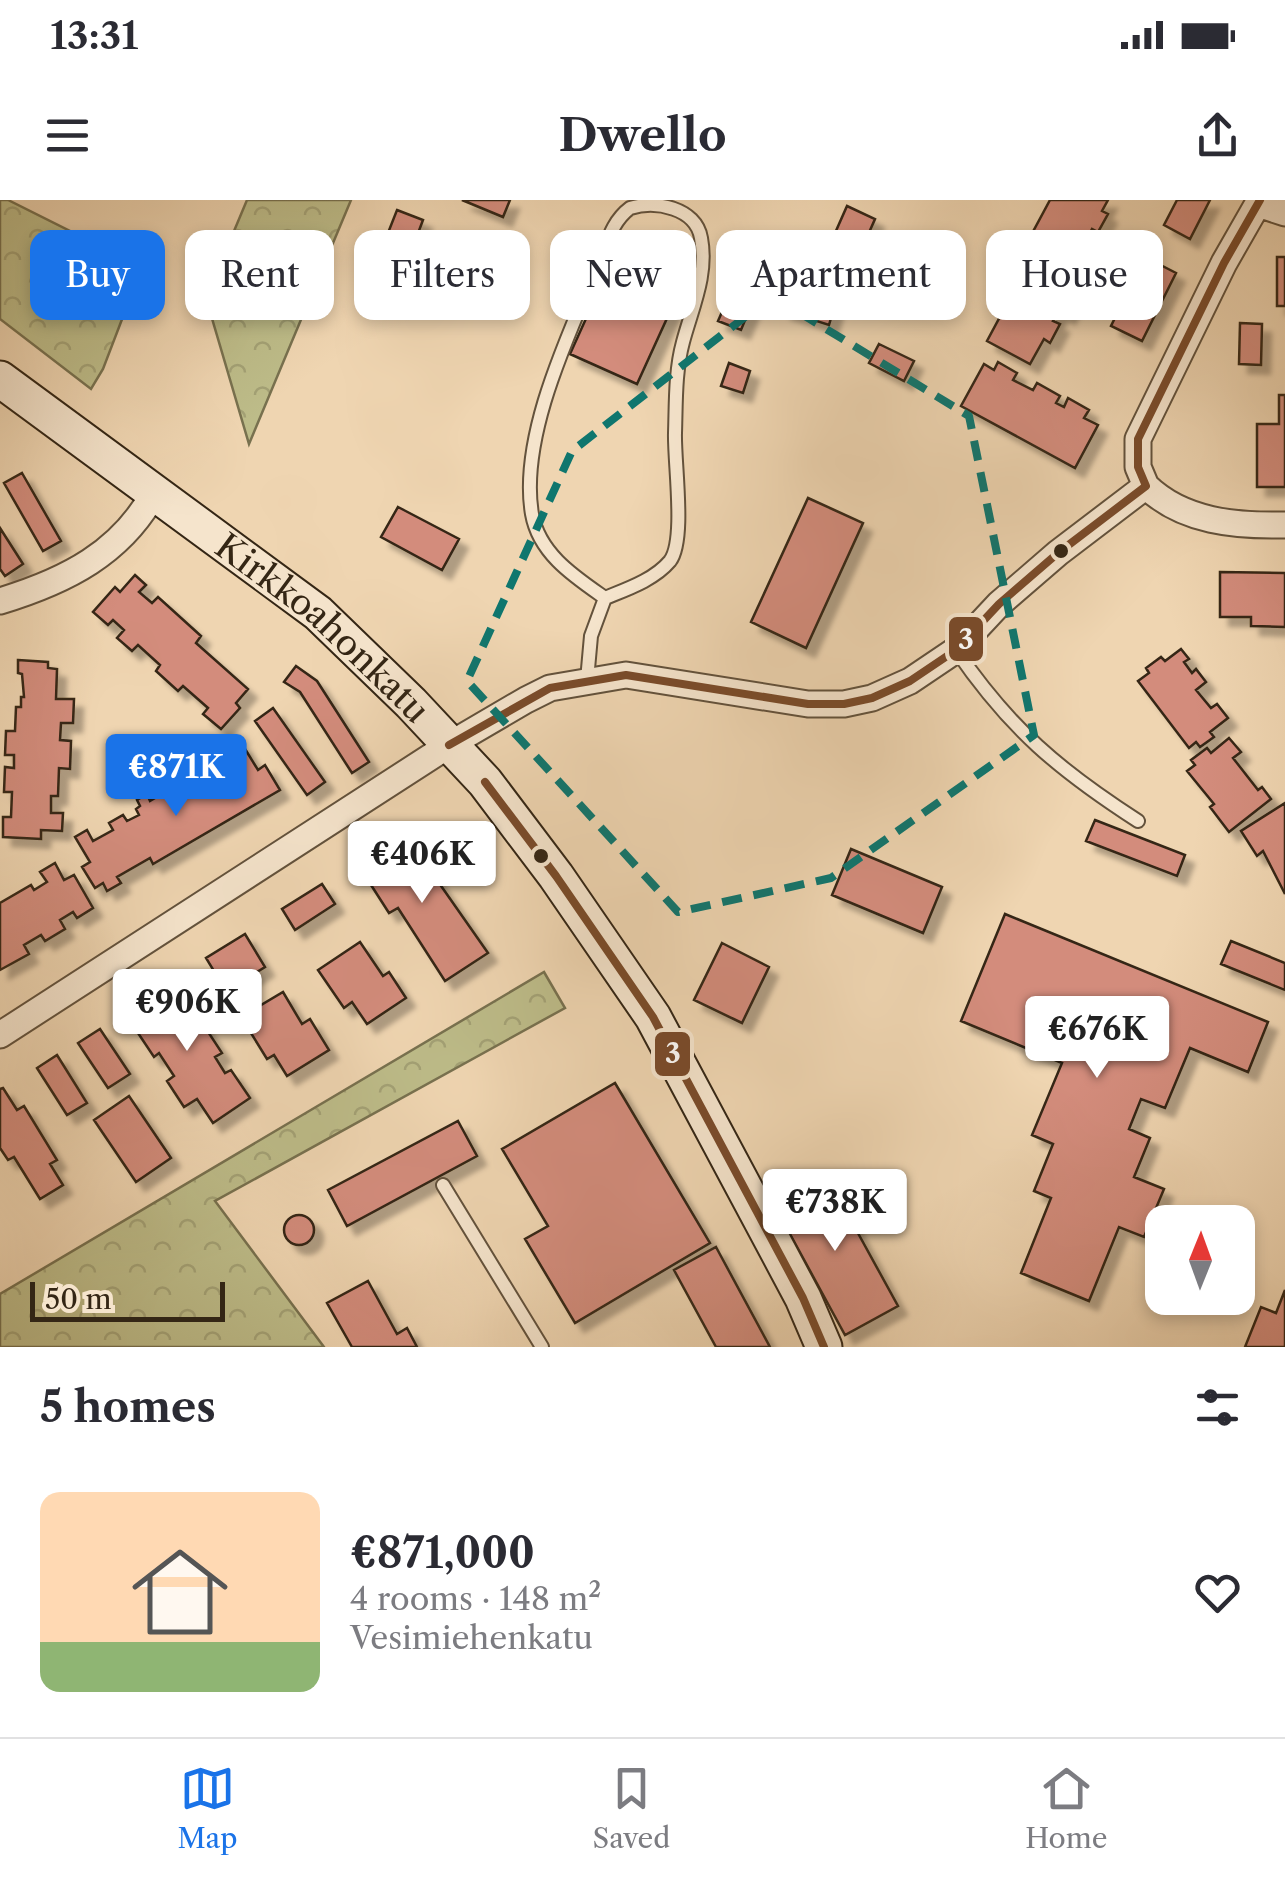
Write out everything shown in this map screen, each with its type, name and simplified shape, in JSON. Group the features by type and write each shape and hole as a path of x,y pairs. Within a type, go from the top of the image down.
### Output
{"street":[{"path":"1285,213 1259,202 1224,263 1138,439 1138,467 1146,486 1159,498 1201,517 1244,526 1285,526"},
{"name":"Kirkkoahonkatu","path":"0,379 318,613 486,782 653,1017 803,1298 824,1347"},
{"path":"0,1035 449,745 538,694 587,680 626,675 808,704 844,704 872,698 910,681 956,650 999,604 1058,553 1146,486"},
{"path":"0,601 85,566 139,520 155,490"}],"lane":[{"path":"587,680 591,636 604,598 640,584 672,559 680,527 674,467 676,393 682,345 698,296 702,236 694,219 677,206 658,202 640,203 627,210 610,232 568,333 540,418 530,481 532,516 542,542 567,572 604,598"},
{"path":"956,650 986,694 1018,730 1094,792 1138,821"},
{"path":"443,1184 542,1347"}],"highlighted area":[{"path":"772,296 969,416 1034,735 831,878 678,912 467,681 572,451"}],"green space":[{"path":"0,200 8,200 68,230 30,230 30,320 122,320 91,389 0,319"},
{"path":"247,200 351,200 334,241 334,230 234,230"},
{"path":"212,320 301,320 249,444"},
{"path":"544,972 565,1008 215,1201 324,1347 0,1347 0,1294"}],"building":[{"path":"462,200 510,200 503,217"},
{"path":"1050,200 1108,200 1102,211 1108,214 1099,230 1034,230"},
{"path":"1177,200 1210,200 1190,239 1164,225"},
{"path":"847,206 875,219 870,230 836,230"},
{"path":"397,210 423,220 419,230 389,230"},
{"path":"1277,257 1285,257 1285,306 1277,306"},
{"path":"1163,266 1176,273 1163,299"},
{"path":"585,320 666,320 637,384 570,354"},
{"path":"718,320 745,320 741,330"},
{"path":"998,320 1054,320 1060,324 1050,343 1044,339 1030,364 987,341"},
{"path":"1114,320 1152,320 1142,341 1111,326"},
{"path":"1240,323 1262,324 1261,365 1239,364"},
{"path":"879,344 914,361 904,381 869,363"},
{"path":"998,362 1017,373 1013,380 1033,390 1037,383 1060,396 1056,403 1064,407 1068,398 1089,410 1084,418 1098,425 1075,468 961,406 984,364 994,370"},
{"path":"729,363 750,371 743,393 721,386"},
{"path":"1279,395 1285,395 1285,487 1257,487 1257,424 1279,424"},
{"path":"22,473 61,541 43,551 4,483"},
{"path":"808,498 863,523 806,648 751,622"},
{"path":"398,507 459,539 442,570 381,537"},
{"path":"0,528 23,564 5,576 0,569"},
{"path":"1220,572 1285,573 1285,627 1251,626 1251,617 1220,617"},
{"path":"135,575 146,585 139,592 152,603 158,597 201,636 196,643 248,689 236,703 240,708 221,729 203,714 208,708 183,686 178,691 156,671 160,665 138,645 132,651 117,638 124,630 113,620 108,625 93,612 115,587 120,592"},
{"path":"1181,649 1189,659 1184,662 1192,673 1196,669 1206,682 1196,690 1211,708 1217,704 1228,718 1210,732 1214,737 1200,747 1196,742 1189,748 1138,681 1149,673 1146,668"},
{"path":"18,660 48,662 48,668 57,669 56,699 74,699 73,723 61,723 60,740 71,741 70,769 59,768 58,796 51,796 51,813 63,813 62,831 41,830 41,839 3,837 3,817 11,817 12,792 4,792 5,767 14,768 14,755 5,755 6,731 15,731 16,707 21,707 24,697"},
{"path":"296,666 317,681 369,762 352,773 300,692 284,682"},
{"path":"273,708 325,782 307,795 255,721"},
{"path":"1229,738 1241,752 1233,758 1258,790 1262,787 1271,799 1229,832 1210,807 1214,804 1187,771 1195,765 1191,760 1207,748 1211,753"},
{"path":"242,744 258,770 265,765 280,790 153,864 150,858 117,877 121,883 107,891 103,883 95,888 82,867 90,862 75,837 87,830 93,841 113,830 109,823 123,815 127,821 139,815 137,800 147,794 150,801 192,776 196,783 237,759 232,750"},
{"path":"1285,803 1285,894 1263,851 1257,856 1241,831"},
{"path":"1095,820 1185,855 1177,876 1086,841"},
{"path":"398,832 488,953 445,981 398,908 389,913 355,860"},
{"path":"851,849 942,887 923,933 832,895"},
{"path":"55,863 64,880 74,875 93,908 77,918 73,912 60,920 65,929 45,941 41,935 24,945 29,954 0,970 0,903 31,885 34,890 47,882 40,872"},
{"path":"322,884 335,904 295,930 282,909"},
{"path":"1005,914 1268,1022 1248,1072 1190,1048 1165,1108 1141,1099 1129,1129 1150,1138 1134,1177 1164,1189 1157,1205 1145,1205 1144,1237 1119,1227 1089,1301 1021,1273 1051,1198 1034,1191 1053,1144 1032,1135 1062,1063 961,1021"},
{"path":"245,934 265,967 226,991 206,958"},
{"path":"1231,941 1285,963 1285,990 1221,964"},
{"path":"360,942 383,976 389,972 406,998 367,1024 352,1002 344,1008 318,970"},
{"path":"722,943 769,967 742,1023 694,1000"},
{"path":"166,984 194,1026 201,1021 222,1053 215,1057 225,1073 231,1070 250,1098 213,1123 197,1099 184,1107 167,1081 174,1076 159,1053 154,1057 124,1012"},
{"path":"283,992 302,1024 310,1019 329,1050 287,1076 274,1055 267,1059 241,1017"},
{"path":"100,1029 130,1074 108,1088 78,1043"},
{"path":"57,1055 87,1103 67,1115 37,1068"},
{"path":"615,1083 710,1243 575,1323 525,1239 548,1226 502,1149"},
{"path":"3,1088 17,1110 24,1106 57,1160 50,1164 63,1185 40,1199 14,1157 8,1160 0,1148"},
{"path":"129,1096 171,1158 136,1182 94,1120"},
{"path":"458,1121 477,1156 347,1226 328,1190"},
{"path":"825,1173 898,1306 845,1335 772,1201"},
{"path":"299,1215 309,1220 314,1230 309,1240 299,1245 289,1240 284,1230 289,1220"},
{"path":"716,1247 770,1347 716,1347 674,1270"},
{"path":"368,1281 397,1334 407,1328 417,1347 352,1347 327,1303"},
{"path":"1285,1290 1285,1347 1245,1347 1261,1307 1276,1313"}],"transit line":[{"name":"3","path":"449,745 550,688 626,675 808,704 844,704 872,698 910,681 956,650 999,604 1058,553 1146,486 1138,467 1138,439 1224,263 1260,200"},
{"name":"3","path":"485,782 556,876 653,1017 803,1298 824,1347"}]}
